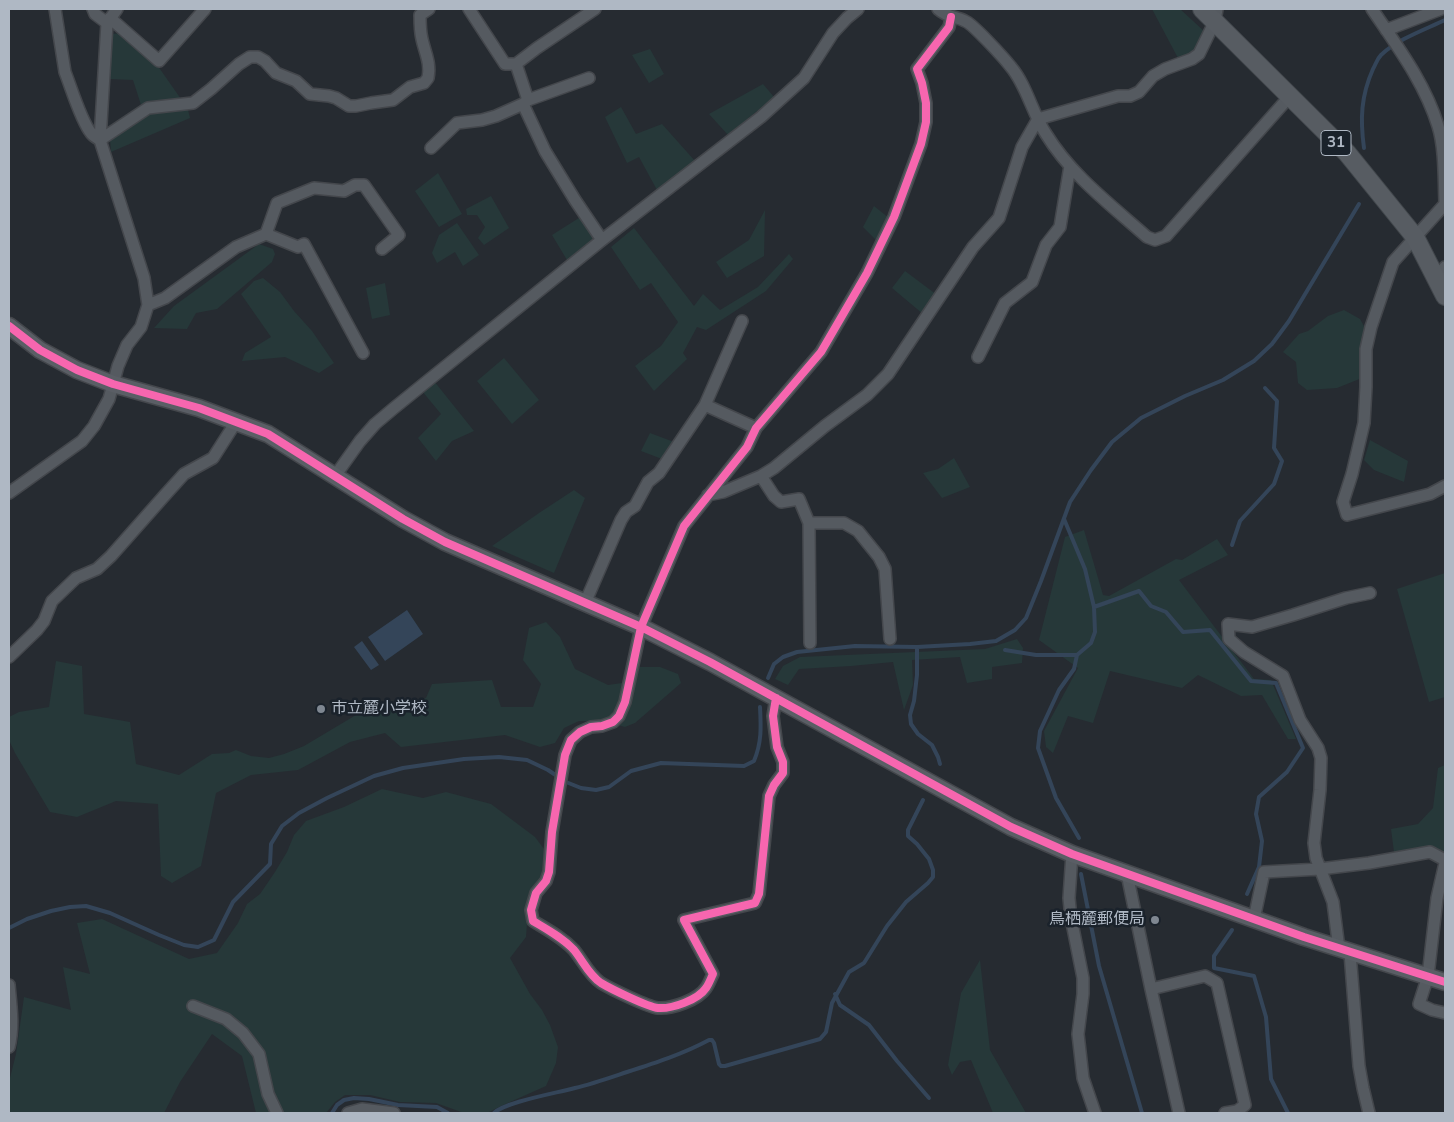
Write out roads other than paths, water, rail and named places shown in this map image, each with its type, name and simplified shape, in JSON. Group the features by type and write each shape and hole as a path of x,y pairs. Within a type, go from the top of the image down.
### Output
{"main road":[{"name":"31","path":"1202,9 1216,15 1290,96 1347,154 1415,237 1441,273 1445,296"}],"street":[{"path":"56,9 65,72 86,125 92,134 100,140"},
{"path":"93,9 95,14 111,17 159,61 204,9"},
{"path":"100,140 148,108 193,103 238,64 250,57 258,57 265,61 276,73 296,81 310,94 336,98 349,106 393,100 410,87 424,83 428,78 430,70 429,61 422,38 420,15 429,9"},
{"path":"469,9 505,64 516,64 595,9"},
{"path":"335,476 360,441 375,424 602,240 768,110 804,78 833,32 858,9"},
{"path":"938,9 951,18 967,21 1011,67 1021,81 1046,134 1070,166 1140,231 1147,237 1155,240 1166,236 1290,96"},
{"path":"1372,9 1416,74 1442,124 1445,204 1393,262 1371,327 1366,349 1364,423 1352,474 1343,502 1347,515 1430,494 1445,486"},
{"path":"1388,32 1441,9"},
{"path":"708,495 723,492 761,476 774,468 825,426 867,396 888,374 973,247 999,218 1022,147 1038,120 1118,96 1130,96 1139,92 1153,76 1199,54 1216,15"},
{"path":"9,493 82,441 94,426 109,399 118,366 127,345 141,327 148,305 141,269 100,140 111,17"},
{"path":"776,698 773,716 777,747 784,762 783,773 769,796 759,894 755,903 684,920 713,974 706,988 695,999 678,1005 658,1008 636,1000 600,982 565,941 533,921 530,910 536,893 546,881 549,872 552,832 565,755 571,740 580,732 591,727 613,722 619,716 625,702 641,627 684,526 747,447 756,428 821,352 867,273 894,217 921,144 926,122 926,103 917,69 949,27 951,18"},
{"path":"516,64 525,102 545,151 602,240"},
{"path":"431,148 458,123 482,120 589,78"},
{"path":"978,356 1005,303 1032,282 1046,245 1060,226 1070,166"},
{"path":"266,234 277,203 314,188 344,191 355,184 364,185 398,235 382,248"},
{"path":"148,305 165,298 236,247 266,234 298,247 304,244 362,353"},
{"path":"585,602 621,520 626,512 635,506 648,482 658,473 705,405 742,321"},
{"path":"9,326 40,350 77,370 113,384 199,408 268,434 403,519 445,542 641,627 710,662 1011,827 1072,854 1304,938 1445,982"},
{"path":"705,405 756,428"},
{"path":"9,657 37,630 44,621 52,602 76,578 97,569 111,556 184,474 213,458 236,422"},
{"path":"761,476 774,496 781,502 799,499 809,523 810,643"},
{"path":"809,523 844,523 858,531 879,557 885,569 890,640"},
{"path":"1369,1113 1363,1088 1345,951 1333,902 1316,858 1314,842 1320,790 1321,758 1318,748 1300,720 1283,676 1244,652 1229,639 1228,624 1252,627 1346,598 1370,593"},
{"path":"1254,919 1264,872 1320,869 1430,852 1445,862 1437,898 1428,976 1420,1004 1432,1010 1445,1013"},
{"path":"1072,854 1069,898 1083,978 1078,1034 1083,1078 1095,1113"},
{"path":"1127,874 1179,1113"},
{"path":"1151,988 1205,976 1217,982 1245,1105 1237,1111 1225,1113"},
{"path":"9,985 12,1034 9,1048"},
{"path":"193,1006 226,1019 244,1033 259,1054 268,1094 277,1113"},
{"path":"348,1113 362,1109 394,1113"}],"water":[{"path":"407,610 423,634 385,661 368,637"},
{"path":"362,641 379,665 371,670 354,647"}],"waterway":[{"path":"1364,148 1362,108 1369,79 1378,58 1403,40 1445,20"},
{"path":"768,678 774,664 783,657 797,652 855,646 917,647 970,644 996,641 1015,630 1026,618 1070,502 1112,442 1141,418 1223,380 1254,361 1272,344 1289,321 1359,204"},
{"path":"1232,545 1240,521 1274,484 1282,461 1274,448 1277,401 1265,388"},
{"path":"1064,519 1085,569 1094,607 1095,632 1091,643 1077,655 1074,669 1059,690 1040,731 1038,748 1056,798 1079,838"},
{"path":"1094,607 1139,591 1151,606 1166,612 1183,632 1210,630 1251,681 1276,683 1303,748 1287,772 1259,797 1256,814 1262,841 1259,867 1247,894"},
{"path":"917,647 917,675 914,701 910,715 911,724 918,734 932,745 940,764"},
{"path":"1005,650 1036,655 1077,655"},
{"path":"9,928 27,919 51,911 86,906 110,913 184,945 198,947 214,940 233,902 270,864 271,844 282,826 299,813 374,776 403,768 464,759 499,757 527,760 548,770 566,782 581,788 596,790 609,787 631,771 661,763 744,766 754,761 760,741 760,707"},
{"path":"494,1113 509,1105 588,1085 648,1065 679,1054 709,1040 712,1040 714,1043 719,1064 725,1066 820,1039 826,1032 832,1003 849,972 864,963 887,926 906,902 933,877 933,870 929,859 908,836 908,830 923,800"},
{"path":"1081,874 1099,966 1142,1113"},
{"path":"1232,930 1214,956 1214,968 1254,976 1266,1017 1271,1079 1288,1113"},
{"path":"835,994 840,1005 869,1025 929,1098"},
{"path":"332,1113 337,1105 344,1100 354,1098 398,1105 437,1107 448,1113"}],"place":[{"name":"市立麓小学校","path":"321,709"},
{"name":"鳥栖麓郵便局","path":"1155,920"}]}
